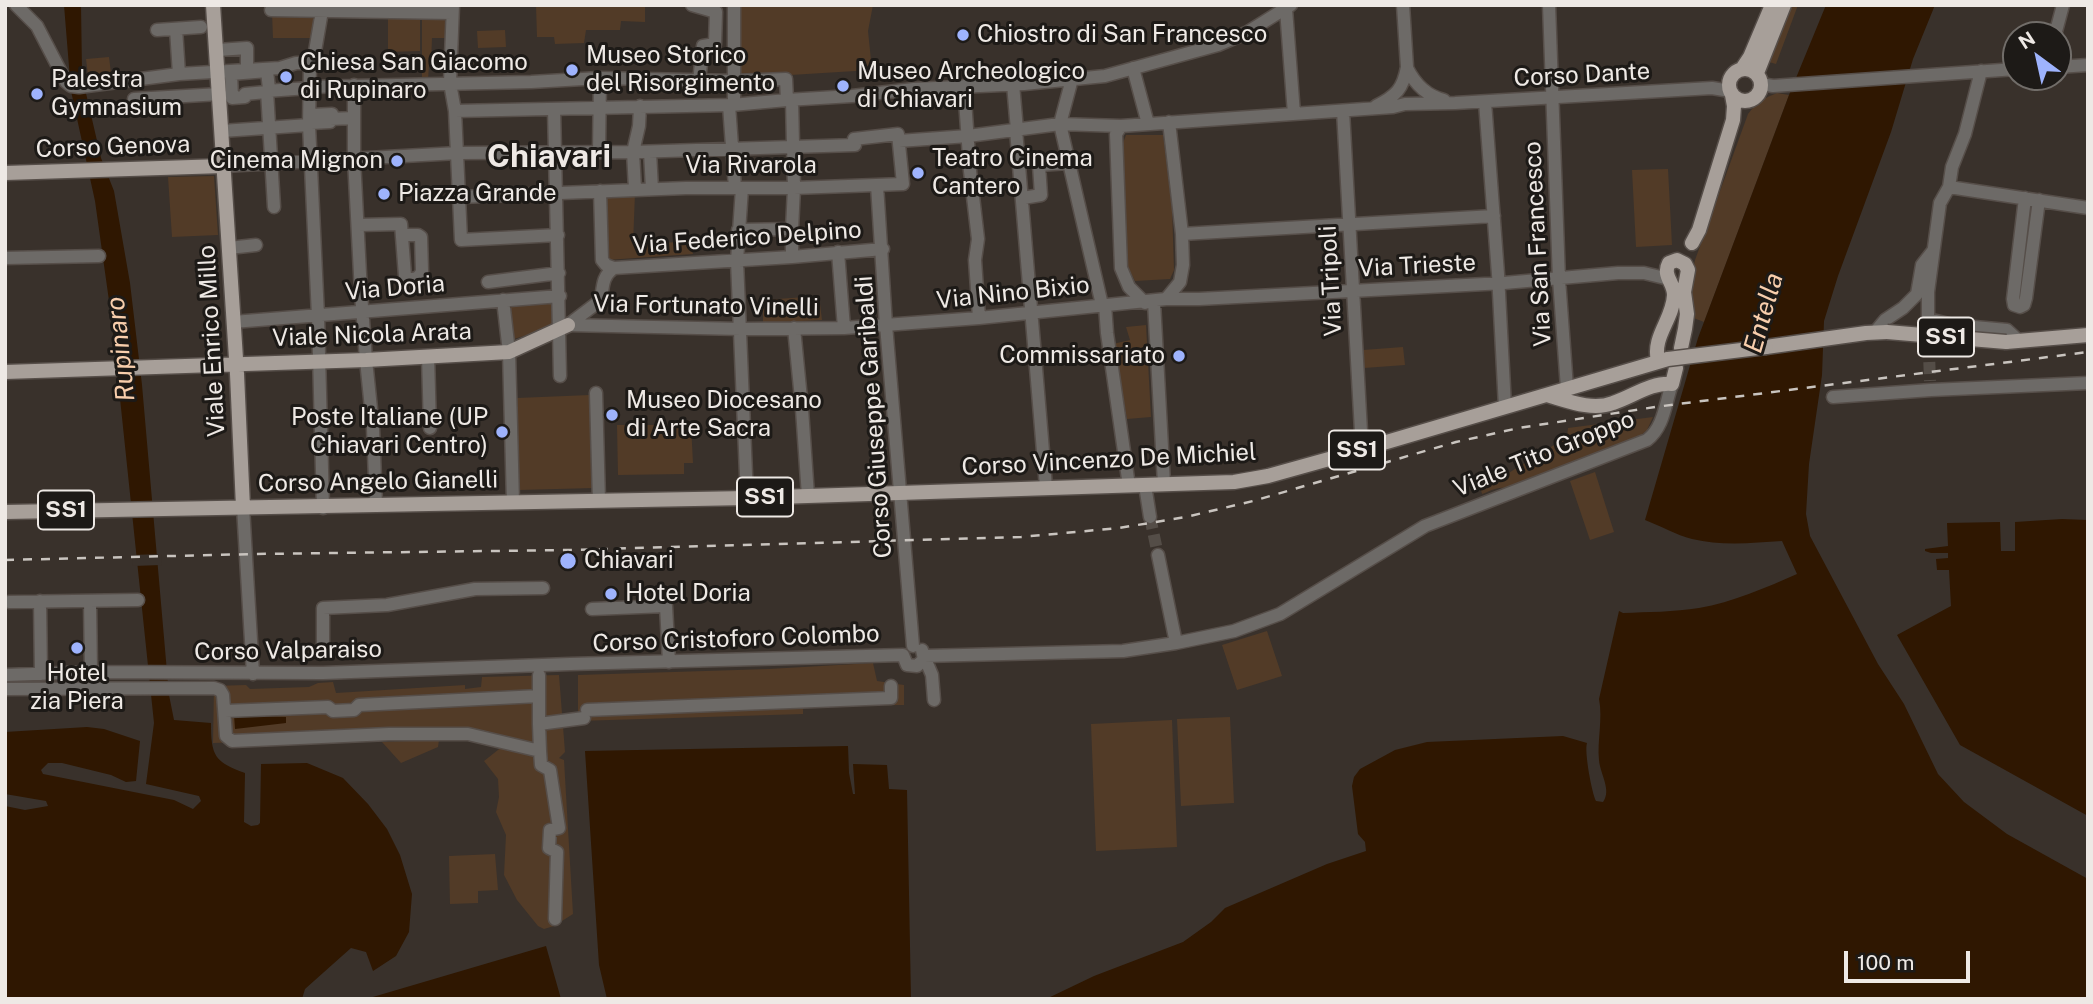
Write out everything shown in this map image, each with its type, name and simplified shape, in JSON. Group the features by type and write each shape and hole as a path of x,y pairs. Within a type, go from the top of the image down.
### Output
{"main road":[{"name":"Viale Enrico Millo","path":"214,5 243,507"},
{"path":"1742,68 1757,44 1772,5"},
{"path":"1733,120 1749,100 1758,94 1764,81 1784,5"},
{"path":"1678,277 1699,230 1733,120 1734,106 1730,89 1736,71 1748,68 1764,81"},
{"path":"1730,89 1737,99 1749,100"},
{"name":"Corso Genova","path":"5,173 223,166"},
{"path":"1681,348 1687,314 1684,292 1678,277 1683,262 1674,261 1692,243"},
{"name":"Viale Tito Groppo","path":"1546,395 1575,404 1598,407 1613,404 1664,383 1672,384 1667,363 1656,344 1671,307 1678,277"},
{"path":"509,352 564,327"},
{"name":"SS1","path":"1876,332 2013,341 2088,335"},
{"name":"Corso Vincenzo De Michiel","path":"899,493 1252,480 1567,388 1667,363 1876,332"},
{"name":"Viale Nicola Arata","path":"5,372 509,352"},
{"path":"1589,382 1597,398 1621,400"},
{"name":"SS1","path":"513,502 899,493"},
{"name":"Corso Angelo Gianelli","path":"243,507 323,508 513,502"},
{"name":"SS1","path":"5,512 243,507"}],"street":[{"path":"692,5 716,12 715,44 703,46 699,80"},
{"path":"734,5 731,149 739,188 737,261 747,498"},
{"path":"1403,5 1408,92"},
{"name":"Via San Francesco","path":"1549,5 1559,279 1567,388"},
{"path":"455,111 732,105 1105,76 1218,45 1246,33 1289,7 1294,114"},
{"path":"24,8 37,26 66,82 71,86 311,63"},
{"path":"323,8 308,88 323,508"},
{"path":"271,10 452,9 450,83 458,153 461,240 558,235"},
{"path":"157,30 201,27"},
{"path":"176,29 179,74"},
{"path":"218,50 247,48 247,69"},
{"path":"1133,68 1148,124"},
{"path":"1764,81 2002,70"},
{"path":"1981,71 1965,134 1952,167 1949,187 1940,203 1928,292 1928,323 2007,330 2013,341"},
{"path":"159,77 161,97"},
{"path":"600,78 600,151"},
{"path":"274,207 267,91 354,85 600,78 734,82 786,79 793,147 792,257"},
{"path":"1072,79 1060,124 1103,305 1129,486"},
{"path":"1013,84 1046,487"},
{"path":"354,85 358,225 376,505"},
{"path":"964,86 978,239 975,260 979,318"},
{"name":"Corso Dante","path":"1408,92 1455,103 1730,89"},
{"name":"Corso Dante","path":"1121,126 1369,109 1408,92 1455,103"},
{"path":"134,99 220,94"},
{"path":"1485,102 1505,407"},
{"path":"635,189 634,152 639,126 639,106"},
{"path":"554,109 560,296 564,327 560,376"},
{"name":"Via Tripoli","path":"1343,111 1362,449"},
{"path":"309,121 311,115 331,114 330,119 354,118"},
{"path":"222,131 270,128 309,121"},
{"path":"1155,301 1180,282 1183,265 1169,122"},
{"path":"223,166 458,153 650,152 855,145 854,139 898,134 899,141 968,136 1060,124 1121,126"},
{"path":"1121,126 1116,134 1121,268 1129,287 1155,301"},
{"name":"Via Rivarola","path":"460,197 635,189 903,184 899,141"},
{"path":"650,152 652,189"},
{"path":"1023,198 1041,195 1039,165 1069,163"},
{"name":"Corso Giuseppe Garibaldi","path":"877,185 913,646"},
{"path":"1949,187 2088,208"},
{"path":"600,191 602,260 614,268"},
{"path":"2025,198 2013,299 2014,305 2020,307 2024,305 2026,298 2039,200"},
{"path":"1182,234 1494,216"},
{"path":"358,225 399,224 402,226 403,235"},
{"path":"738,230 792,229"},
{"path":"229,248 256,245"},
{"name":"Via Federico Delpino","path":"614,268 883,249"},
{"path":"1876,332 1885,320 1917,294 1922,265 1933,251"},
{"path":"838,252 844,328"},
{"path":"5,258 99,256"},
{"path":"564,327 601,300 604,280 607,273 614,268"},
{"path":"488,282 559,272"},
{"name":"Via Trieste","path":"1155,301 1498,283 1632,272 1678,277"},
{"name":"Via Doria","path":"233,322 560,296"},
{"path":"503,300 509,352 513,502"},
{"path":"1155,301 1164,484"},
{"name":"Via Nino Bixio","path":"886,325 1155,301"},
{"name":"Via Fortunato Vinelli","path":"564,327 740,329 886,325"},
{"path":"794,328 808,496"},
{"path":"428,356 430,428"},
{"path":"1833,397 1931,385 2088,383"},
{"name":"Viale Tito Groppo","path":"1176,643 1234,631 1280,614 1394,543 1440,520 1647,440 1658,429 1672,384"},
{"path":"596,393 599,500"},
{"path":"1144,485 1150,517"},
{"name":"Viale Enrico Millo","path":"243,507 253,674"},
{"path":"924,656 1107,652 1176,643 1158,555"},
{"path":"323,650 323,608 387,605 475,589 543,589"},
{"path":"9,602 138,600"},
{"path":"40,601 41,674"},
{"path":"90,601 91,672"},
{"path":"592,609 666,606 669,662"},
{"path":"913,646 919,647 924,656 932,675 934,700 923,680 907,661 905,650 913,646"},
{"path":"907,661 920,665 924,656"},
{"name":"Corso Cristoforo Colombo","path":"570,664 907,661"},
{"name":"Corso Valparaiso","path":"5,675 91,672 323,673 570,664"},
{"path":"540,676 538,696 543,724 541,765 550,770 559,828 550,830 549,848 557,852 555,919"},
{"path":"543,724 584,716 891,698 891,686"},
{"path":"5,689 214,688 220,690 223,695 226,736 232,741 389,734 468,734 540,751"},
{"path":"225,711 328,708 333,711 354,710 359,705 538,696"}],"shaded area":[{"path":"536,5 645,5 645,22 621,21 620,30 586,30 584,43 555,44 554,37 537,37"},
{"path":"740,5 873,5 868,31 872,70 741,78"},
{"path":"1792,5 1798,5 1776,64 1769,62"},
{"path":"272,13 317,13 313,38 273,38"},
{"path":"388,16 420,17 420,51 388,52"},
{"path":"422,17 447,17 447,38 432,38 428,80 422,80"},
{"path":"505,30 506,47 478,48 477,31"},
{"path":"109,57 112,81 89,83 86,59"},
{"path":"1777,93 1789,95 1704,322 1691,317 1690,283 1695,260 1748,114 1761,101"},
{"path":"1126,135 1163,135 1172,207 1174,270 1170,279 1135,281 1128,267 1122,201 1123,143"},
{"path":"1668,169 1672,245 1636,247 1632,170"},
{"path":"214,176 218,235 172,237 168,177"},
{"path":"606,193 635,193 633,245 691,241 693,254 607,260"},
{"path":"819,296 822,320 763,323 763,300"},
{"path":"554,302 555,326 511,340 507,303"},
{"path":"1146,325 1151,417 1127,419 1113,344 1130,340 1126,327"},
{"path":"1403,347 1405,365 1364,368 1363,350"},
{"path":"590,395 594,488 519,490 517,398"},
{"path":"1653,417 1647,430 1640,436 1508,489 1498,488 1482,494 1481,490 1567,437 1568,428"},
{"path":"617,425 691,425 693,463 684,463 684,474 618,475"},
{"path":"1595,472 1614,532 1590,540 1570,481"},
{"path":"1267,631 1282,676 1237,690 1222,645"},
{"path":"873,663 877,681 904,685 904,705 803,706 803,714 578,721 578,675"},
{"path":"559,675 565,752 559,758 564,760 573,914 544,929 538,926 517,900 504,875 506,835 496,812 498,779 484,761 503,746 463,735 213,743 214,686 246,685 250,689 309,687 333,682 336,693 465,685 465,689 481,687 482,677"},
{"path":"1230,717 1234,803 1181,806 1177,719"},
{"path":"1172,720 1177,847 1096,851 1091,724"},
{"path":"439,740 438,747 401,763 382,742"},
{"path":"495,854 498,890 478,891 478,903 450,904 449,856"}],"water":[{"name":"Rupinaro","path":"64,5 81,5 82,73 101,158 114,191 130,283 142,385 169,695 174,720 211,723 216,756 227,765 245,773 244,822 251,826 260,823 261,764 307,763 343,778 387,829 400,855 412,894 409,932 396,956 373,971 366,952 351,948 305,989 302,999 5,999 5,806 25,810 48,806 46,801 5,794 5,732 87,727 104,729 140,741 136,781 126,782 111,775 62,763 48,763 41,770 43,774 174,800 193,809 201,801 199,796 146,784 154,723 112,322 95,201 71,91"},
{"name":"Entella","path":"1826,5 1935,5 1913,59 1891,132 1824,321 1822,375 1809,464 1806,514 1810,536 1878,664 1904,704 1938,774 1964,802 2007,834 2088,879 2088,999 1046,999 1094,976 1183,942 1225,908 1327,864 1366,851 1365,842 1358,834 1352,786 1354,777 1360,769 1395,750 1427,742 1563,736 1587,743 1587,763 1592,790 1596,801 1603,802 1606,792 1599,760 1599,699 1619,611 1671,611 1712,605 1749,594 1797,574 1782,541 1714,543 1680,535 1645,520 1698,338 1789,95"},
{"path":"2088,520 2088,816 1960,745 1897,635 1951,606 1949,570 1937,570 1936,559 1948,558 1948,553 1925,551 1948,546 1947,523 2000,522 2001,551 2015,551 2015,522"},
{"path":"234,715 286,717 286,723 235,729"},
{"path":"848,746 853,794 853,764 887,765 889,789 907,790 911,999 607,999 599,965 585,751"},
{"path":"546,946 561,999 366,999"}],"pier":[{"path":"161,554 162,565 133,566 132,555"}],"tunnel":[{"path":"1928,326 1930,381"},
{"path":"1150,517 1158,555"}],"railway":[{"path":"5,560 569,550 1021,537 1119,528 1186,517 1253,501 1456,442 1519,428 1655,407 2088,352"}],"place":[{"name":"Chiostro di San Francesco","path":"963,35"},
{"name":"Museo Storico del Risorgimento","path":"572,70"},
{"name":"Chiesa San Giacomo di Rupinaro","path":"286,77"},
{"name":"Museo Archeologico di Chiavari","path":"843,86"},
{"name":"Palestra Gymnasium","path":"37,94"},
{"name":"Cinema Mignon","path":"397,161"},
{"name":"Teatro Cinema Cantero","path":"918,173"},
{"name":"Piazza Grande","path":"384,194"},
{"name":"Commissariato","path":"1179,356"},
{"name":"Museo Diocesano di Arte Sacra","path":"612,415"},
{"name":"Poste Italiane (UP Chiavari Centro)","path":"502,432"},
{"name":"Chiavari","path":"568,561"},
{"name":"Hotel Doria","path":"611,594"},
{"name":"Hotel zia Piera","path":"77,648"}],"district":[{"name":"Chiavari","path":"549,157"}]}
